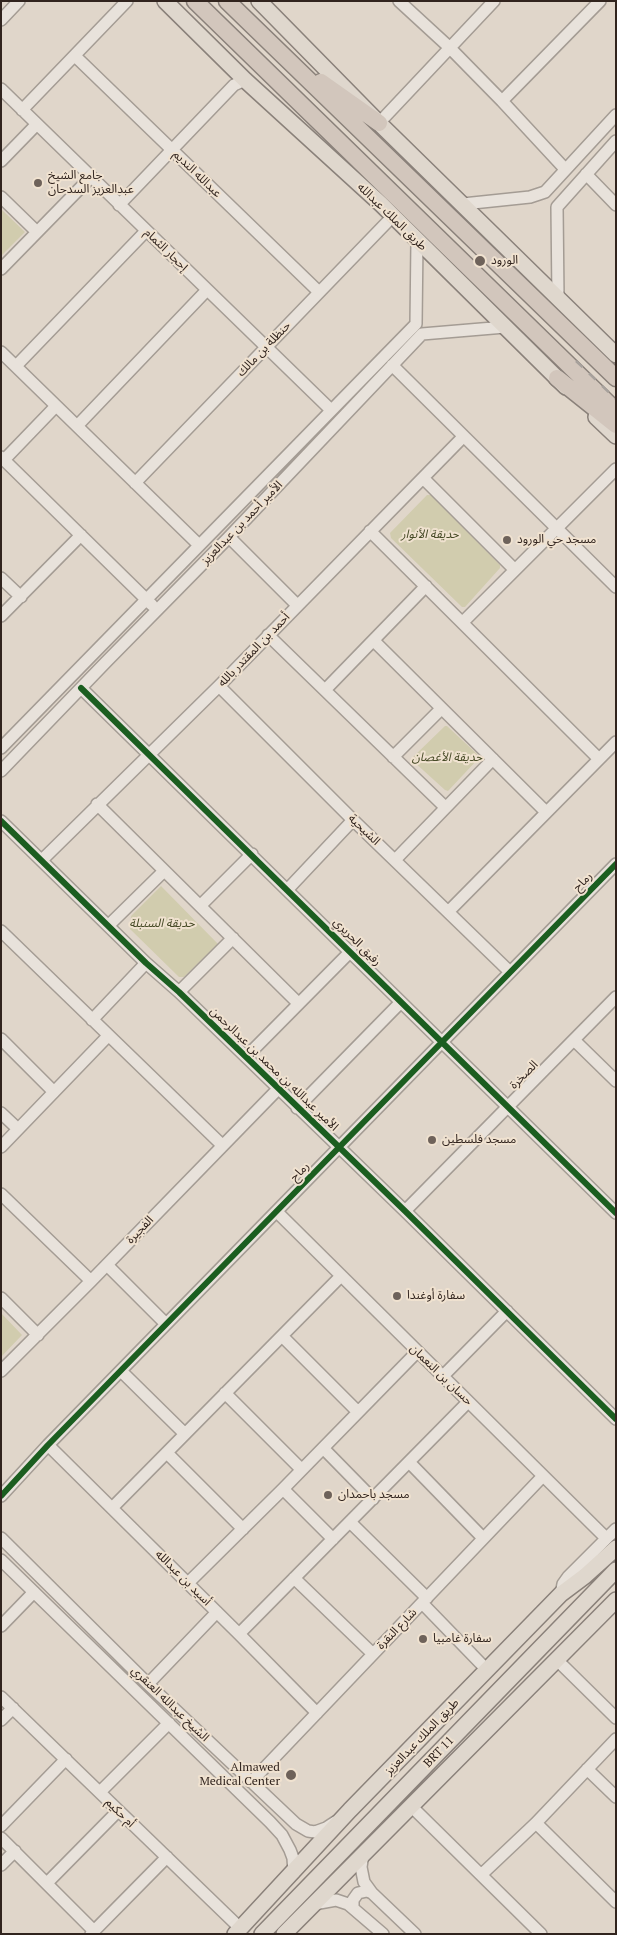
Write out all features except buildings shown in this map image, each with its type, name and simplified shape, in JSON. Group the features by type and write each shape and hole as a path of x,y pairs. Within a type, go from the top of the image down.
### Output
{"highway":[{"name":"طريق الملك عبدالله","path":"195,1 616,411"},
{"path":"227,1 616,378"},
{"path":"260,34 315,78 379,123"},
{"path":"558,378 616,425"}],"main road":[{"name":"طريق الملك عبدالله","path":"165,1 246,80 381,204 616,436"},
{"path":"259,1 379,123 616,354"},
{"path":"268,72 305,122 381,204"},
{"name":"طريق الملك عبدالعزيز","path":"237,1931 294,1873 350,1810 561,1594 585,1576 611,1543"},
{"name":"BRT 11","path":"262,1934 616,1570"},
{"path":"284,1934 616,1600"}],"street":[{"path":"1,20 19,1"},
{"path":"22,110 126,1"},
{"path":"379,123 494,1"},
{"path":"403,2 502,101 565,169"},
{"path":"502,101 592,4"},
{"name":"عبدالله النديم","path":"75,56 319,292"},
{"path":"119,204 234,85 246,80"},
{"name":"إحجار الثمام","path":"1,89 331,410"},
{"path":"463,204 530,197 545,192 616,115"},
{"path":"1,160 37,124"},
{"path":"558,298 556,207 616,141"},
{"path":"586,174 616,205"},
{"path":"1,269 91,177"},
{"path":"1,197 37,232"},
{"name":"حنظلة بن مالك","path":"135,483 393,216"},
{"path":"16,366 146,231"},
{"name":"الأمير أحمد بن عبدالعزيز","path":"1,748 416,324 417,241"},
{"path":"77,426 208,290"},
{"name":"الأمير أحمد بن عبدالعزيز","path":"1,772 106,662 158,611 422,334 505,327"},
{"path":"1,352 199,545"},
{"path":"392,365 616,587"},
{"path":"56,406 3,459 158,611"},
{"name":"أحمد بن المقتدر بالله","path":"42,860 219,686 463,437"},
{"path":"463,622 616,469"},
{"path":"422,478 515,570"},
{"path":"370,531 599,759"},
{"path":"1,616 81,535"},
{"path":"229,537 297,605"},
{"path":"1,578 21,597"},
{"path":"325,690 426,586"},
{"path":"268,635 445,807"},
{"path":"374,641 546,812"},
{"path":"96,652 106,662"},
{"name":"الشيحية","path":"219,686 353,820 510,972"},
{"name":"رفيق الحريري","path":"81,688 288,889 616,1213"},
{"path":"393,756 441,709"},
{"path":"448,910 616,742"},
{"path":"395,860 493,759"},
{"path":"97,804 298,1003"},
{"path":"288,889 353,820"},
{"name":"الأمير عبدالله بن محمد بن عبدالرحمن","path":"1,821 405,1211 616,1419"},
{"path":"201,905 252,854"},
{"name":"رماح","path":"1,1496 48,1445 616,864"},
{"path":"109,925 164,871"},
{"path":"1,931 222,1145"},
{"path":"179,992 233,938"},
{"path":"246,1057 351,951"},
{"path":"92,1020 146,963"},
{"name":"الصخرة","path":"405,1211 616,997"},
{"path":"298,1108 401,1002"},
{"path":"1,1147 108,1036"},
{"path":"1,1039 54,1092"},
{"path":"574,1040 616,1081"},
{"name":"الفجيرة","path":"1,1371 278,1089"},
{"path":"1,1113 18,1129"},
{"path":"1,1194 91,1281"},
{"name":"حسان بن النعمان","path":"277,1212 611,1543"},
{"path":"107,1265 166,1324"},
{"path":"112,1508 341,1276"},
{"path":"1,1298 38,1334"},
{"path":"443,1376 507,1311"},
{"path":"282,1336 358,1412"},
{"path":"188,1583 417,1352"},
{"path":"122,1371 185,1434"},
{"path":"225,1393 301,1470"},
{"path":"239,1634 468,1402"},
{"name":"أسيد بن عبدالله","path":"48,1445 317,1713"},
{"path":"323,1448 373,1499"},
{"path":"167,1453 243,1529"},
{"path":"409,1462 484,1538"},
{"name":"شارع النقرة","path":"251,1782 543,1476"},
{"path":"283,1489 333,1539"},
{"path":"350,1522 487,1670"},
{"path":"611,1543 616,1529"},
{"name":"الشيخ عبدالله العنقري","path":"1,1538 148,1684 296,1824 308,1831 315,1832 326,1828 350,1810"},
{"name":"الشيخ عبدالله العنقري","path":"1,1560 282,1835 293,1858 294,1873"},
{"path":"294,1578 373,1654"},
{"path":"1,1626 34,1592"},
{"path":"148,1684 217,1612"},
{"path":"557,1660 616,1718"},
{"name":"أم حكيم","path":"1,1697 167,1857 237,1931"},
{"path":"1,1720 13,1708"},
{"path":"100,1792 169,1723"},
{"path":"481,1875 536,1823 616,1739"},
{"path":"1,1826 66,1760"},
{"path":"587,1770 616,1797"},
{"path":"411,1806 541,1934"},
{"path":"47,1883 118,1811"},
{"path":"536,1823 616,1902"},
{"path":"282,1835 287,1839 292,1838 298,1832 296,1824"},
{"path":"1,1838 93,1932 167,1857"},
{"path":"1,1865 14,1851"},
{"path":"363,1854 361,1872 364,1882 372,1893 415,1934"},
{"path":"353,1908 354,1900 358,1893 367,1891 372,1893"},
{"path":"314,1904 336,1900 348,1904 383,1934"}],"green space":[{"path":"1,209 25,232 1,256"},
{"name":"حديقة الأنوار","path":"427,495 431,495 500,565 500,568 465,607 462,607 391,538 390,533"},
{"name":"حديقة الأغصان","path":"445,726 477,754 478,759 448,791 413,761 413,757"},
{"name":"حديقة السنبلة","path":"161,886 218,944 184,977 179,977 130,929 131,916"},
{"path":"1,1313 22,1335 1,1357"}],"railway":[{"path":"576,361 616,399"}],"cycle path":[{"path":"81,688 616,1213"},
{"path":"1,821 405,1211 616,1419"},
{"path":"1,1496 48,1445 616,864"}],"place":[{"name":"جامع الشيخ عبدالعزيز السدحان","path":"38,183"},
{"name":"الورود","path":"480,261"},
{"name":"مسجد حي الورود","path":"507,540"},
{"name":"مسجد فلسطين","path":"432,1140"},
{"name":"سفارة أوغندا","path":"397,1296"},
{"name":"مسجد باحمدان","path":"328,1495"},
{"name":"سفارة غامبيا","path":"423,1639"},
{"name":"Almawed Medical Center","path":"291,1775"}]}
